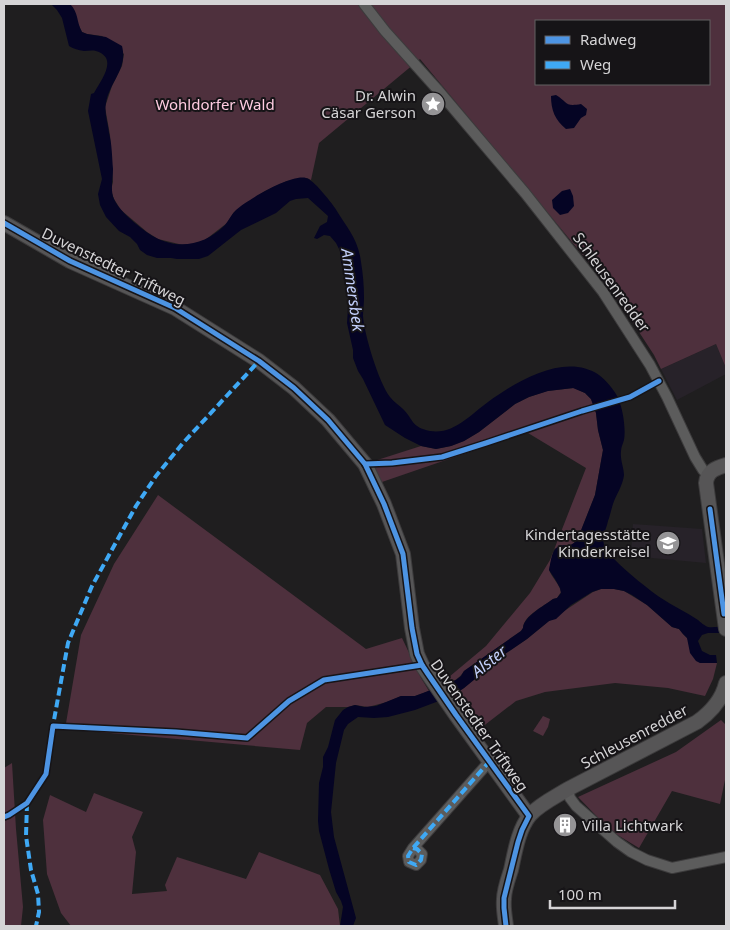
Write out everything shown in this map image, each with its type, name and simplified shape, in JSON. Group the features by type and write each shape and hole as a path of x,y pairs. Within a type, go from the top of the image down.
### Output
{"street":[{"name":"Schleusenredder","path":"364,4 385,31 438,89 603,292 650,365 695,457 708,475"},
{"name":"Duvenstedter Triftweg","path":"4,223 70,261 175,308 259,361 294,388 328,420 365,464 384,504 403,554 417,654 454,712 529,816"},
{"path":"726,465 716,468 706,478 726,630"},
{"name":"Schleusenredder","path":"529,816 537,808 568,789 704,718 718,702 726,683"},
{"name":"Duvenstedter Triftweg","path":"413,848 489,762"},
{"path":"568,789 570,798 576,806 631,852 648,860 672,868 726,857"},
{"path":"506,926 504,898 518,842 529,816"}],"shaded area":[{"path":"716,344 726,368 726,374 677,400 661,369"},
{"name":"Kindertagesstätte Kinderkreisel","path":"633,524 702,529 706,563 631,556"}],"green space":[{"name":"Wohldorfer Wald","path":"68,4 726,4 726,368 716,344 661,369 611,289 420,59 319,143 311,180 307,178 287,181 265,191 234,212 227,223 205,240 183,245 158,239 121,210 114,199 111,190 113,182 110,135 105,107 112,86 122,66 124,54 102,36 82,32"},
{"path":"574,388 585,393 591,399 596,413 603,450 595,495 578,538 569,546 564,545 554,549 586,468 528,433 382,482 371,462 421,446 436,449 464,441 479,432 515,404 547,391"},
{"path":"158,495 366,649 402,638 429,691 415,696 401,696 368,707 355,705 348,707 326,707 307,723 300,750 65,729 81,635 114,564"},
{"path":"554,551 549,570 561,592 557,598 530,615 521,631 464,671 456,680 445,684 443,682 486,646 530,593"},
{"path":"601,589 624,591 647,605 672,627 679,629 687,638 700,663 717,663 713,679 705,696 668,688 615,683 545,692 516,701 477,731 452,696 549,621 593,592"},
{"path":"543,716 550,719 543,736 533,731"},
{"path":"721,720 726,725 726,775 720,804 672,791 639,848 611,831 578,797 676,752"},
{"path":"12,763 23,907 21,926 4,926 4,768"},
{"path":"94,793 143,812 132,837 136,852 132,894 167,891 165,885 177,857 246,879 259,852 320,875 338,909 340,926 71,926 61,913 47,874 43,820 50,795 86,812"}],"water":[{"path":"51,4 70,4 75,11 82,32 106,37 122,46 123,62 108,95 105,110 112,151 113,196 116,204 129,218 158,239 178,244 198,242 225,225 236,210 259,194 290,180 299,178 309,179 333,205 351,234 360,254 363,280 364,324 381,381 392,399 416,425 424,429 439,431 454,427 500,394 527,378 542,372 571,367 586,369 599,375 617,395 623,413 625,430 621,448 623,479 612,506 604,536 604,545 620,565 661,598 707,626 726,626 726,633 702,635 698,641 702,651 710,655 716,655 717,663 700,663 690,653 687,638 679,629 672,627 647,605 624,591 601,589 592,592 571,605 556,619 549,621 452,696 415,710 388,717 358,717 348,724 344,730 336,763 331,812 334,837 356,918 353,926 340,926 343,907 329,869 318,821 319,783 323,767 323,757 328,747 335,720 348,707 355,705 364,707 376,706 401,696 415,696 456,680 464,671 521,631 527,619 535,612 557,598 561,593 560,588 549,570 552,556 556,548 563,545 569,546 578,538 595,495 603,450 596,413 591,399 585,393 573,388 548,391 515,404 479,432 464,441 436,449 421,446 385,425 353,358 347,323 349,285 341,262 340,251 330,236 324,235 317,239 314,238 320,226 327,222 328,216 308,198 290,201 276,213 241,230 208,256 199,259 157,258 147,255 140,250 130,237 119,231 106,217 100,205 98,194 102,179 88,111 91,94 94,93 104,76 107,64 106,59 103,54 96,51 82,51 69,46 62,18"},
{"path":"556,95 569,104 581,104 587,109 586,115 581,118 574,128 566,129 556,118 551,96"},
{"path":"570,189 574,206 568,213 560,215 553,208 552,200 562,191"}],"marked path":[{"path":"52,731 68,643 92,586 136,506 156,476 183,443 259,361"},
{"path":"413,848 422,854 421,860 416,865 409,862 408,856 413,848 489,762"},
{"path":"27,803 26,836 31,870 38,894 39,912 36,926"}],"cycle path":[{"path":"4,223 70,261 175,308 259,361 294,388 328,420 365,464 384,504 403,554 412,628 417,654 422,665 529,816 518,842 504,898 506,926"},
{"path":"365,464 442,457 630,397 659,381"},
{"path":"710,509 724,614"},
{"path":"4,817 27,803 46,774 53,726 176,732 247,738 289,701 324,680 422,665"}],"place":[{"name":"Dr. Alwin Cäsar Gerson","path":"433,104"},
{"name":"Kindertagesstätte Kinderkreisel","path":"668,543"},
{"name":"Villa Lichtwark","path":"565,825"}],"water label":[{"name":"Ammersbek","path":"353,290"},
{"name":"Alster","path":"489,661"}]}
